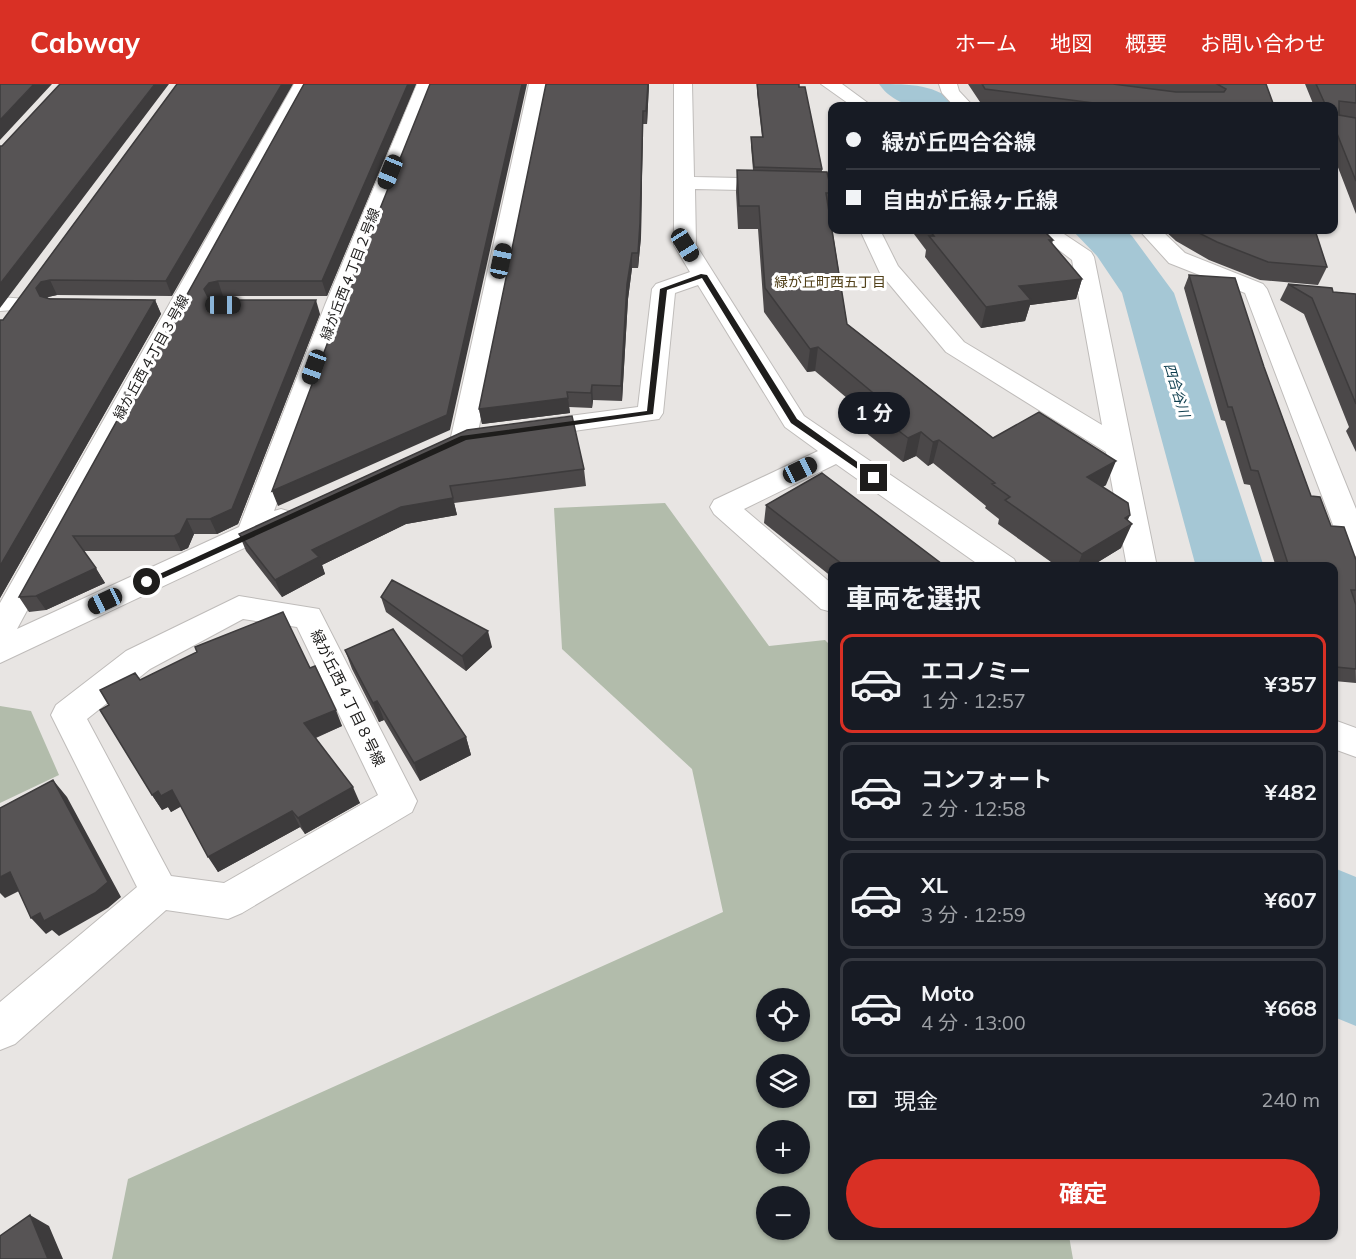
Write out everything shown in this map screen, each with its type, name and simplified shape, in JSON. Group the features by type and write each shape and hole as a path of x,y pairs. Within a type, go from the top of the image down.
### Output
{"street":[{"name":"緑が丘西４丁目３号線","path":"0,631 169,305 303,84"},
{"name":"緑が丘西４丁目２号線","path":"252,532 326,305 426,84"},
{"path":"538,84 476,437 650,413 664,289 704,275"},
{"path":"683,84 685,245 794,421 995,562"},
{"path":"830,84 857,102"},
{"path":"948,84 951,93 960,102"},
{"path":"684,183 828,186"},
{"path":"872,234 888,268 955,347 1120,448"},
{"path":"1050,234 1083,257 1141,562"},
{"path":"1153,234 1177,258 1266,290 1356,546"},
{"path":"0,328 9,304 32,285"},
{"path":"828,598 724,507 838,452"},
{"path":"0,651 305,508"},
{"name":"緑が丘西４丁目８号線","path":"238,606 308,617 399,801 228,901 159,892 68,715 138,660 238,606"},
{"path":"1338,736 1356,743"},
{"path":"0,1029 159,892"}],"green space":[{"path":"665,503 769,646 825,640 828,643 828,1240 1070,1240 1073,1259 112,1259 128,1179 723,912 692,769 562,649 554,508"},
{"path":"0,706 31,711 59,775 0,803"}],"building":[{"path":"0,84 34,84 0,120"},
{"path":"60,84 155,84 0,284 0,146"},
{"path":"177,84 282,84 166,281 50,280 41,282 36,288 40,296 50,299 155,300 0,566 0,320 3,320"},
{"path":"304,84 408,84 322,281 218,281 209,283 204,289 208,297 218,300 316,300 232,509 210,519 187,519 180,533 174,536 73,536 96,568 36,596 19,597"},
{"path":"430,84 522,84 447,415 272,491 347,291"},
{"path":"546,84 648,84 646,111 643,111 638,253 632,253 627,284 621,386 592,385 591,393 567,392 568,398 479,409"},
{"path":"757,84 799,84 799,87 805,87 822,169 754,167 751,137 763,137"},
{"path":"982,84 1113,84 1176,92 1224,92 1226,89 1217,84 1266,84 1273,102 1086,102 985,89"},
{"path":"1316,84 1356,84 1356,103 1339,101 1339,115 1356,118 1356,181 1338,136 1338,102 1324,102"},
{"path":"737,170 827,172 828,234 833,234 847,324 993,438 1039,412 1116,461 1087,477 1128,503 1130,515 1125,518 1132,524 1082,554 1005,500 1010,497 992,484 995,483 939,440 933,442 921,432 908,438 869,408 884,402 818,347 810,349 765,288 759,206 739,206"},
{"path":"932,234 1047,234 1053,240 1049,240 1082,279 1019,286 1031,300 986,307 929,236 934,236"},
{"path":"1201,234 1316,234 1327,267 1268,262"},
{"path":"1189,275 1235,278 1264,367 1311,496 1320,497 1331,526 1344,527 1356,560 1356,590 1351,590 1356,605 1356,669 1338,667 1338,562 1287,562 1258,471 1251,470 1232,407 1228,407"},
{"path":"1288,284 1332,288 1333,292 1356,294 1356,404 1312,298"},
{"path":"572,416 584,469 450,486 453,498 401,507 312,550 319,557 275,580 239,534 467,430"},
{"path":"822,473 939,562 840,562 766,505"},
{"path":"392,580 488,631 462,656 381,597"},
{"path":"283,612 310,668 315,666 336,710 304,723 353,787 298,818 292,811 208,857 172,790 161,796 158,791 152,795 100,710 109,705 100,690 135,673 140,680 197,652 195,647"},
{"path":"393,629 466,737 414,763 377,701 373,703 345,650"},
{"path":"53,780 108,882 95,893 44,921 40,913 31,918 10,872 0,877 0,808"},
{"path":"30,1215 48,1259 0,1259 0,1236"}],"waterway":[{"name":"四合谷川","path":"899,84 930,102"},
{"name":"四合谷川","path":"1101,234 1115,246 1148,293 1229,562"},
{"name":"四合谷川","path":"1338,921 1356,982"}],"district":[{"name":"緑が丘町西五丁目","path":"830,282"}],"route":[{"path":"147,582 464,437 650,413 664,289 704,275 794,421 874,478"}]}
